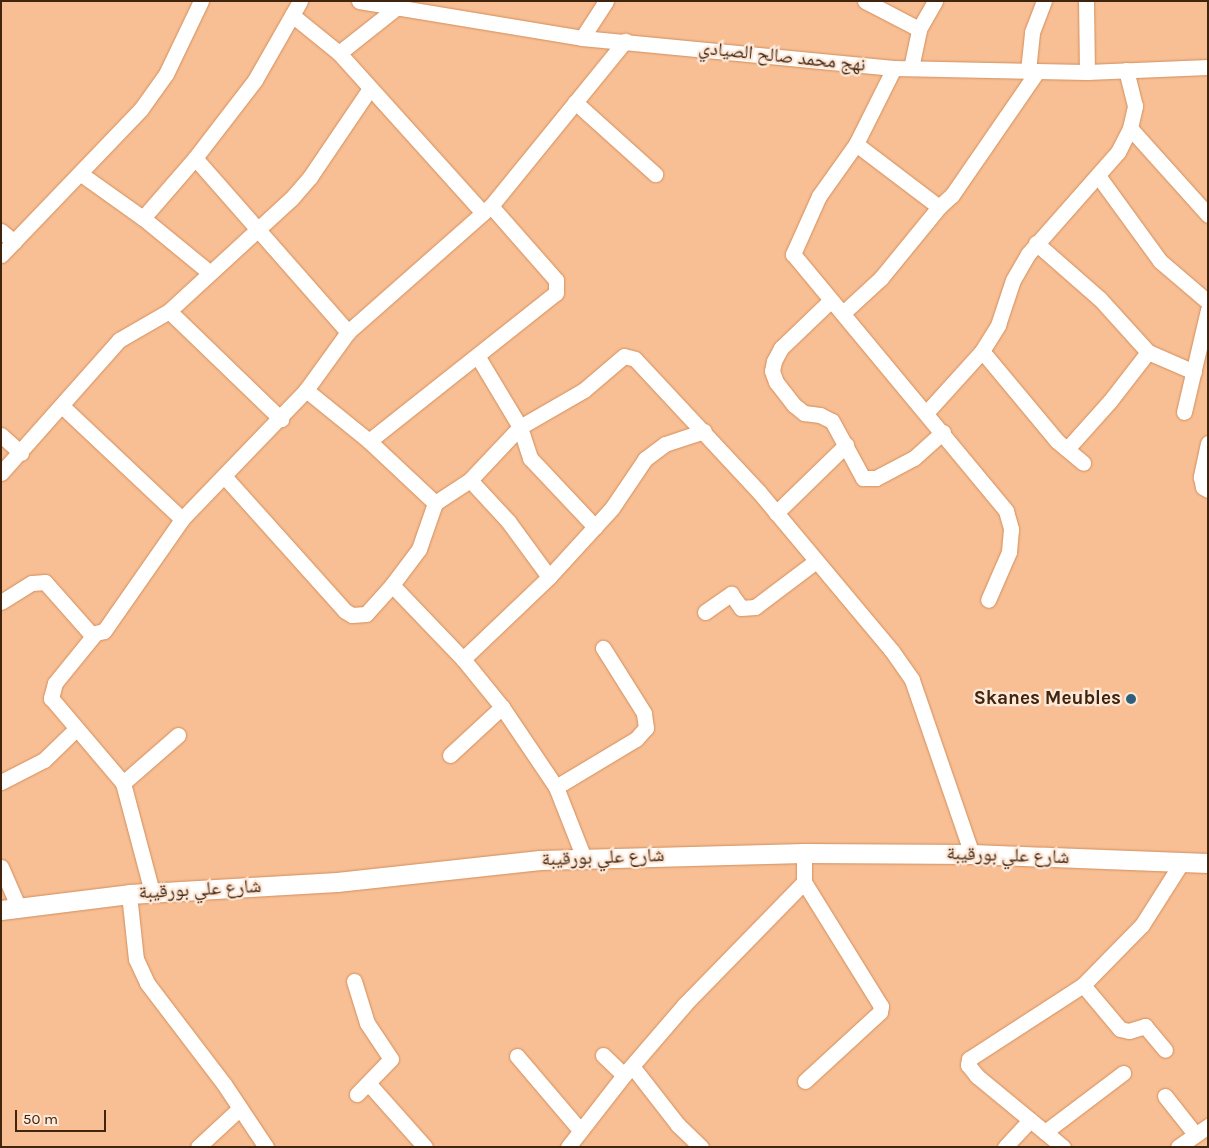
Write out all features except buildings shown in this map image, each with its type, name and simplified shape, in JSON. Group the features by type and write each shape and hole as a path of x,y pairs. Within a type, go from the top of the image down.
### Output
{"main road":[{"name":"شارع علي بورقيبة","path":"9,908 152,892 337,882 540,860 584,858 804,853 972,854 1208,863"}],"street":[{"path":"1,255 82,174 155,91 202,1"},
{"path":"143,218 195,158 255,80 300,1"},
{"name":"نهج محمد صالح الصيادي","path":"360,1 582,38 894,68 1033,72 1208,68"},
{"path":"582,38 606,1"},
{"path":"865,1 919,29"},
{"path":"911,68 919,29 935,1"},
{"path":"843,313 892,264 939,207 952,195 1033,72 1032,32 1044,1"},
{"path":"1086,1 1087,72"},
{"path":"339,53 397,7"},
{"path":"292,15 339,53 369,90 558,284 550,300 369,442"},
{"path":"152,892 123,783 53,702 51,693 55,683 94,635 101,633 109,626 182,520 306,390 348,332 487,210 625,41"},
{"path":"894,68 856,144 819,196 793,248 798,260 830,301 843,313 943,432 1006,511 1009,522 1009,552 988,600"},
{"path":"926,413 982,351 998,325 1019,269 1036,243 1099,177 1118,152 1130,128 1135,106 1126,70"},
{"path":"1,473 21,453 119,340 169,311 310,177 369,90"},
{"path":"575,102 655,174"},
{"path":"1130,128 1208,215"},
{"path":"856,144 939,207"},
{"path":"195,158 348,332"},
{"path":"82,174 143,218 209,272"},
{"path":"1099,177 1160,261 1208,302"},
{"path":"1,232 14,242"},
{"path":"1036,243 1100,299 1148,352 1194,372"},
{"path":"830,301 781,348 772,371 776,382 801,412 820,415 832,421 846,445 859,474 869,479 914,458 943,432"},
{"path":"1184,412 1208,310"},
{"path":"169,311 281,418"},
{"path":"982,351 1066,449 1083,463"},
{"path":"1066,449 1110,401 1148,352"},
{"path":"224,476 350,615 366,614 392,585 419,548 435,503 470,480 520,427 584,390 624,356 635,359 704,431 776,514 912,680 972,854"},
{"path":"478,357 520,427 534,463 596,527"},
{"path":"306,390 369,442 435,503"},
{"path":"62,406 182,520"},
{"path":"463,659 549,577 596,527 653,451 684,435 704,431"},
{"path":"1,435 21,453"},
{"path":"1208,443 1201,477 1203,487 1208,490"},
{"path":"776,514 846,445"},
{"path":"470,480 508,521 549,577"},
{"path":"705,612 731,594 741,608 755,607 816,561"},
{"path":"1,602 32,583 46,582 94,635"},
{"path":"392,585 463,659 502,707 556,787 584,858"},
{"path":"556,787 636,739 646,728 644,713 603,648"},
{"path":"450,755 502,707"},
{"path":"1,782 44,760 76,729"},
{"path":"123,783 178,735"},
{"path":"804,853 804,882 881,1006 880,1012 805,1081"},
{"path":"1063,1147 977,1076 968,1062 1083,985 1133,936 1153,910 1182,862"},
{"path":"1,867 9,908"},
{"path":"568,1147 628,1070 691,999 804,882"},
{"path":"129,894 136,959 147,982 240,1108 266,1147"},
{"path":"354,981 367,1023 391,1059 369,1084 357,1094"},
{"path":"1083,985 1120,1029 1129,1031 1145,1026 1165,1050"},
{"path":"517,1056 580,1130"},
{"path":"603,1056 628,1070 678,1125 701,1147"},
{"path":"1045,1132 1123,1073"},
{"path":"369,1084 425,1147"},
{"path":"1165,1096 1202,1130 1178,1147"},
{"path":"198,1147 240,1108"},
{"path":"1005,1147 1030,1120"}],"place":[{"name":"Skanes Meubles","path":"1131,699"}]}
